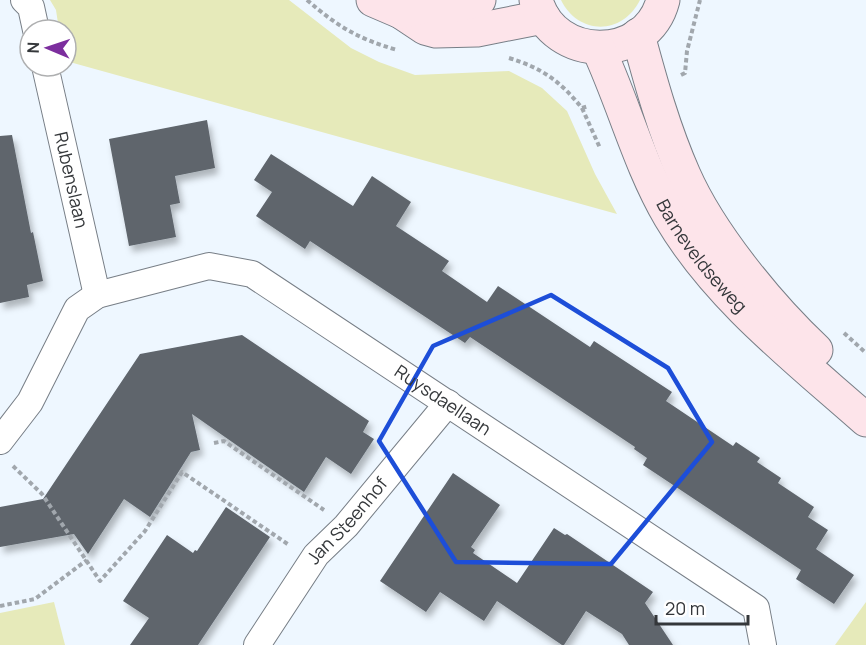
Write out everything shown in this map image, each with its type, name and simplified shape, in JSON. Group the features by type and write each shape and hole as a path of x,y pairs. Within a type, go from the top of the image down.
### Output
{"main road":[{"path":"387,6 450,6 479,0"},
{"path":"387,6 425,28 436,31 477,30 539,8 552,29 563,38 577,45 598,48 621,45 638,35 656,18 663,0"},
{"name":"Barneveldseweg","path":"638,35 669,141 700,206 731,252 799,334 866,395"},
{"name":"Barneveldseweg","path":"598,48 656,192 700,261 756,323 866,420"}],"street":[{"path":"24,0 31,7 33,18"},
{"name":"Rubenslaan","path":"47,78 87,302"},
{"name":"Ruysdaellaan","path":"87,302 209,266 252,273 756,608 763,645"},
{"path":"5,451 87,302"},
{"name":"Jan Steenhof","path":"257,645 312,561 346,526 447,403"}],"path":[{"path":"308,0 350,32 367,41 400,51"},
{"path":"582,108 603,153"},
{"path":"214,443 224,441 346,526"},
{"path":"5,451 15,469 42,494 100,581 145,531 182,472 312,561"},
{"path":"0,606 35,598 87,560"}],"highlighted area":[{"path":"551,295 668,368 712,442 611,564 456,562 379,441 433,346"}],"green space":[{"path":"50,0 289,0 351,48 379,62 415,75 509,71 542,88 567,111 595,174 617,214 78,64 78,18 57,18 56,10"},
{"path":"561,0 640,0 632,12 622,20 600,27 578,20"},
{"path":"54,602 65,645 0,645 0,613"},
{"path":"866,602 866,645 835,645"}],"building":[{"path":"207,120 215,168 175,176 180,203 170,205 176,237 129,246 109,139"},
{"path":"12,135 43,281 27,285 29,297 0,303 0,136"},
{"path":"271,154 353,206 372,176 411,202 396,226 449,261 442,271 487,302 498,286 590,347 594,341 672,392 666,401 733,446 736,442 760,458 757,462 781,478 778,483 814,507 808,517 828,530 816,549 854,575 834,604 796,579 801,570 643,465 647,458 634,449 635,447 470,337 465,343 310,241 305,249 256,216 272,192 254,180"},
{"path":"242,335 369,421 363,432 374,439 351,474 326,457 304,492 192,414 200,450 191,452 150,517 124,499 88,554 74,534 0,547 0,507 43,499 140,354"},
{"path":"453,473 500,505 471,547 475,550 473,553 517,583 554,528 567,534 653,592 645,603 673,645 629,645 622,634 586,611 562,645 497,601 484,621 440,592 426,612 380,581"},
{"path":"226,507 270,537 198,645 130,645 149,618 123,601 167,535 193,553 197,551"}]}
